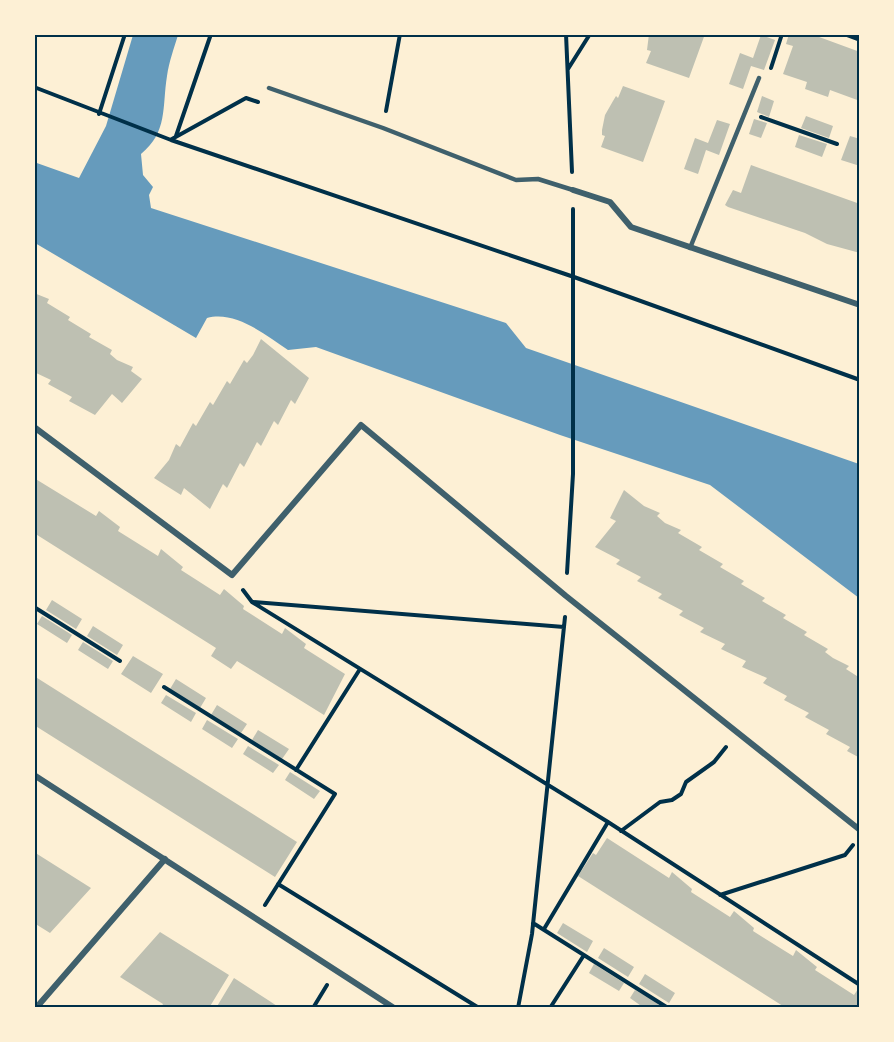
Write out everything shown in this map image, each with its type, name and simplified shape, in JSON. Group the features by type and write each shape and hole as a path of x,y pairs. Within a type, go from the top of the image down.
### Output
{"street":[{"path":"573,190 609,202 630,227 860,305"},
{"path":"34,427 232,575 360,425 566,596 860,830"},
{"path":"34,775 394,1008"},
{"path":"36,1008 165,860"}],"lane":[{"path":"690,248 759,78"},
{"path":"269,88 383,128 516,180 538,179 573,190"}],"path":[{"path":"99,114 125,34"},
{"path":"176,137 211,34"},
{"path":"383,128 400,34"},
{"path":"518,1008 533,923 548,785 564,627 573,474 573,190 566,34"},
{"path":"568,69 590,34"},
{"path":"759,78 769,73 782,34"},
{"path":"843,34 860,40"},
{"path":"34,87 171,140 574,278 860,380"},
{"path":"171,140 246,98 266,105"},
{"path":"747,112 837,144"},
{"path":"564,627 252,602 608,822 860,985"},
{"path":"34,607 120,661"},
{"path":"296,770 360,669"},
{"path":"164,687 334,794 256,918"},
{"path":"621,831 660,802 672,800 681,794 686,782 714,762 738,733"},
{"path":"544,929 608,822"},
{"path":"720,895 845,855 860,838"},
{"path":"278,884 479,1008"},
{"path":"533,923 668,1008"},
{"path":"550,1008 584,955"},
{"path":"313,1008 336,970"}],"water":[{"path":"133,35 178,35 168,71 160,128 150,146 141,154 143,175 153,187 149,195 151,208 506,323 526,348 859,464 859,598 710,485 560,435 316,347 288,350 250,325 239,321 218,316 207,318 196,338 35,243 34,162 79,178 106,126"}],"building":[{"path":"649,34 705,34 689,78 646,63 651,51 647,50"},
{"path":"789,34 811,34 860,52 860,101 830,90 828,97 805,89 807,82 783,74 793,46 786,44"},
{"path":"761,35 775,40 764,70 751,66 743,89 729,84 740,53 753,58"},
{"path":"623,86 665,101 643,162 601,147 605,136 602,135 602,130 605,115 616,96 618,98"},
{"path":"762,96 774,101 769,117 757,112"},
{"path":"806,116 833,126 829,138 801,128"},
{"path":"754,119 767,123 761,138 749,134"},
{"path":"717,120 730,124 719,155 706,150 698,174 684,169 695,138 708,143"},
{"path":"799,135 827,144 822,157 795,147"},
{"path":"850,136 860,139 860,166 841,160"},
{"path":"751,165 860,204 860,253 827,244 805,233 725,205 733,190 741,193"},
{"path":"34,293 49,299 47,303 70,317 68,320 91,334 89,337 112,350 110,354 117,360 133,367 131,371 142,379 122,403 112,394 95,415 69,401 72,397 48,384 51,380 34,372"},
{"path":"261,339 309,378 295,404 291,400 278,425 274,421 261,446 257,442 244,467 240,463 227,488 223,484 210,509 184,488 181,495 154,478 169,460 176,444 180,447 193,423 196,426 210,402 213,405 227,381 230,384 244,360 247,363"},
{"path":"34,478 96,516 99,511 120,527 118,531 158,556 161,549 183,567 181,570 220,595 224,589 244,606 243,609 282,634 285,628 306,644 304,648 345,674 324,715 237,661 231,669 211,656 216,648 34,533"},
{"path":"624,490 644,506 660,513 657,516 665,523 681,530 678,533 702,547 699,550 723,564 720,567 744,581 741,584 765,598 762,601 786,615 783,618 807,632 804,635 828,649 825,652 849,666 846,669 860,678 860,758 847,751 850,747 826,734 829,730 805,717 809,713 784,700 787,696 763,683 767,678 742,667 746,661 721,649 725,644 700,632 704,628 679,615 683,611 658,598 662,594 637,581 641,577 616,564 620,560 595,547 616,521 610,518"},
{"path":"52,600 82,619 76,629 46,610"},
{"path":"42,616 72,635 67,643 37,624"},
{"path":"93,626 123,645 117,655 87,636"},
{"path":"83,642 113,661 108,669 78,650"},
{"path":"133,656 163,674 151,693 121,674"},
{"path":"34,676 297,842 275,877 34,725"},
{"path":"176,679 206,698 200,708 170,689"},
{"path":"166,695 196,713 191,722 161,703"},
{"path":"217,705 247,724 241,733 211,715"},
{"path":"207,720 238,739 232,748 202,729"},
{"path":"258,730 289,749 282,759 252,740"},
{"path":"248,746 279,765 273,773 243,754"},
{"path":"290,772 320,791 314,799 285,780"},
{"path":"607,838 669,878 672,872 692,889 691,892 730,917 734,911 754,928 753,931 793,956 796,950 817,967 815,970 854,995 858,989 860,1008 786,1008 578,876 593,853 596,855"},
{"path":"34,852 91,888 50,933 34,923"},
{"path":"563,923 593,941 587,952 557,933"},
{"path":"160,932 229,975 209,1008 161,1008 163,1004 120,977"},
{"path":"604,948 634,967 628,977 598,958"},
{"path":"594,964 624,983 619,991 589,973"},
{"path":"645,974 675,993 669,1003 639,984"},
{"path":"234,978 268,1000 280,1008 216,1008"},
{"path":"635,990 663,1008 644,1008 630,998"}]}
